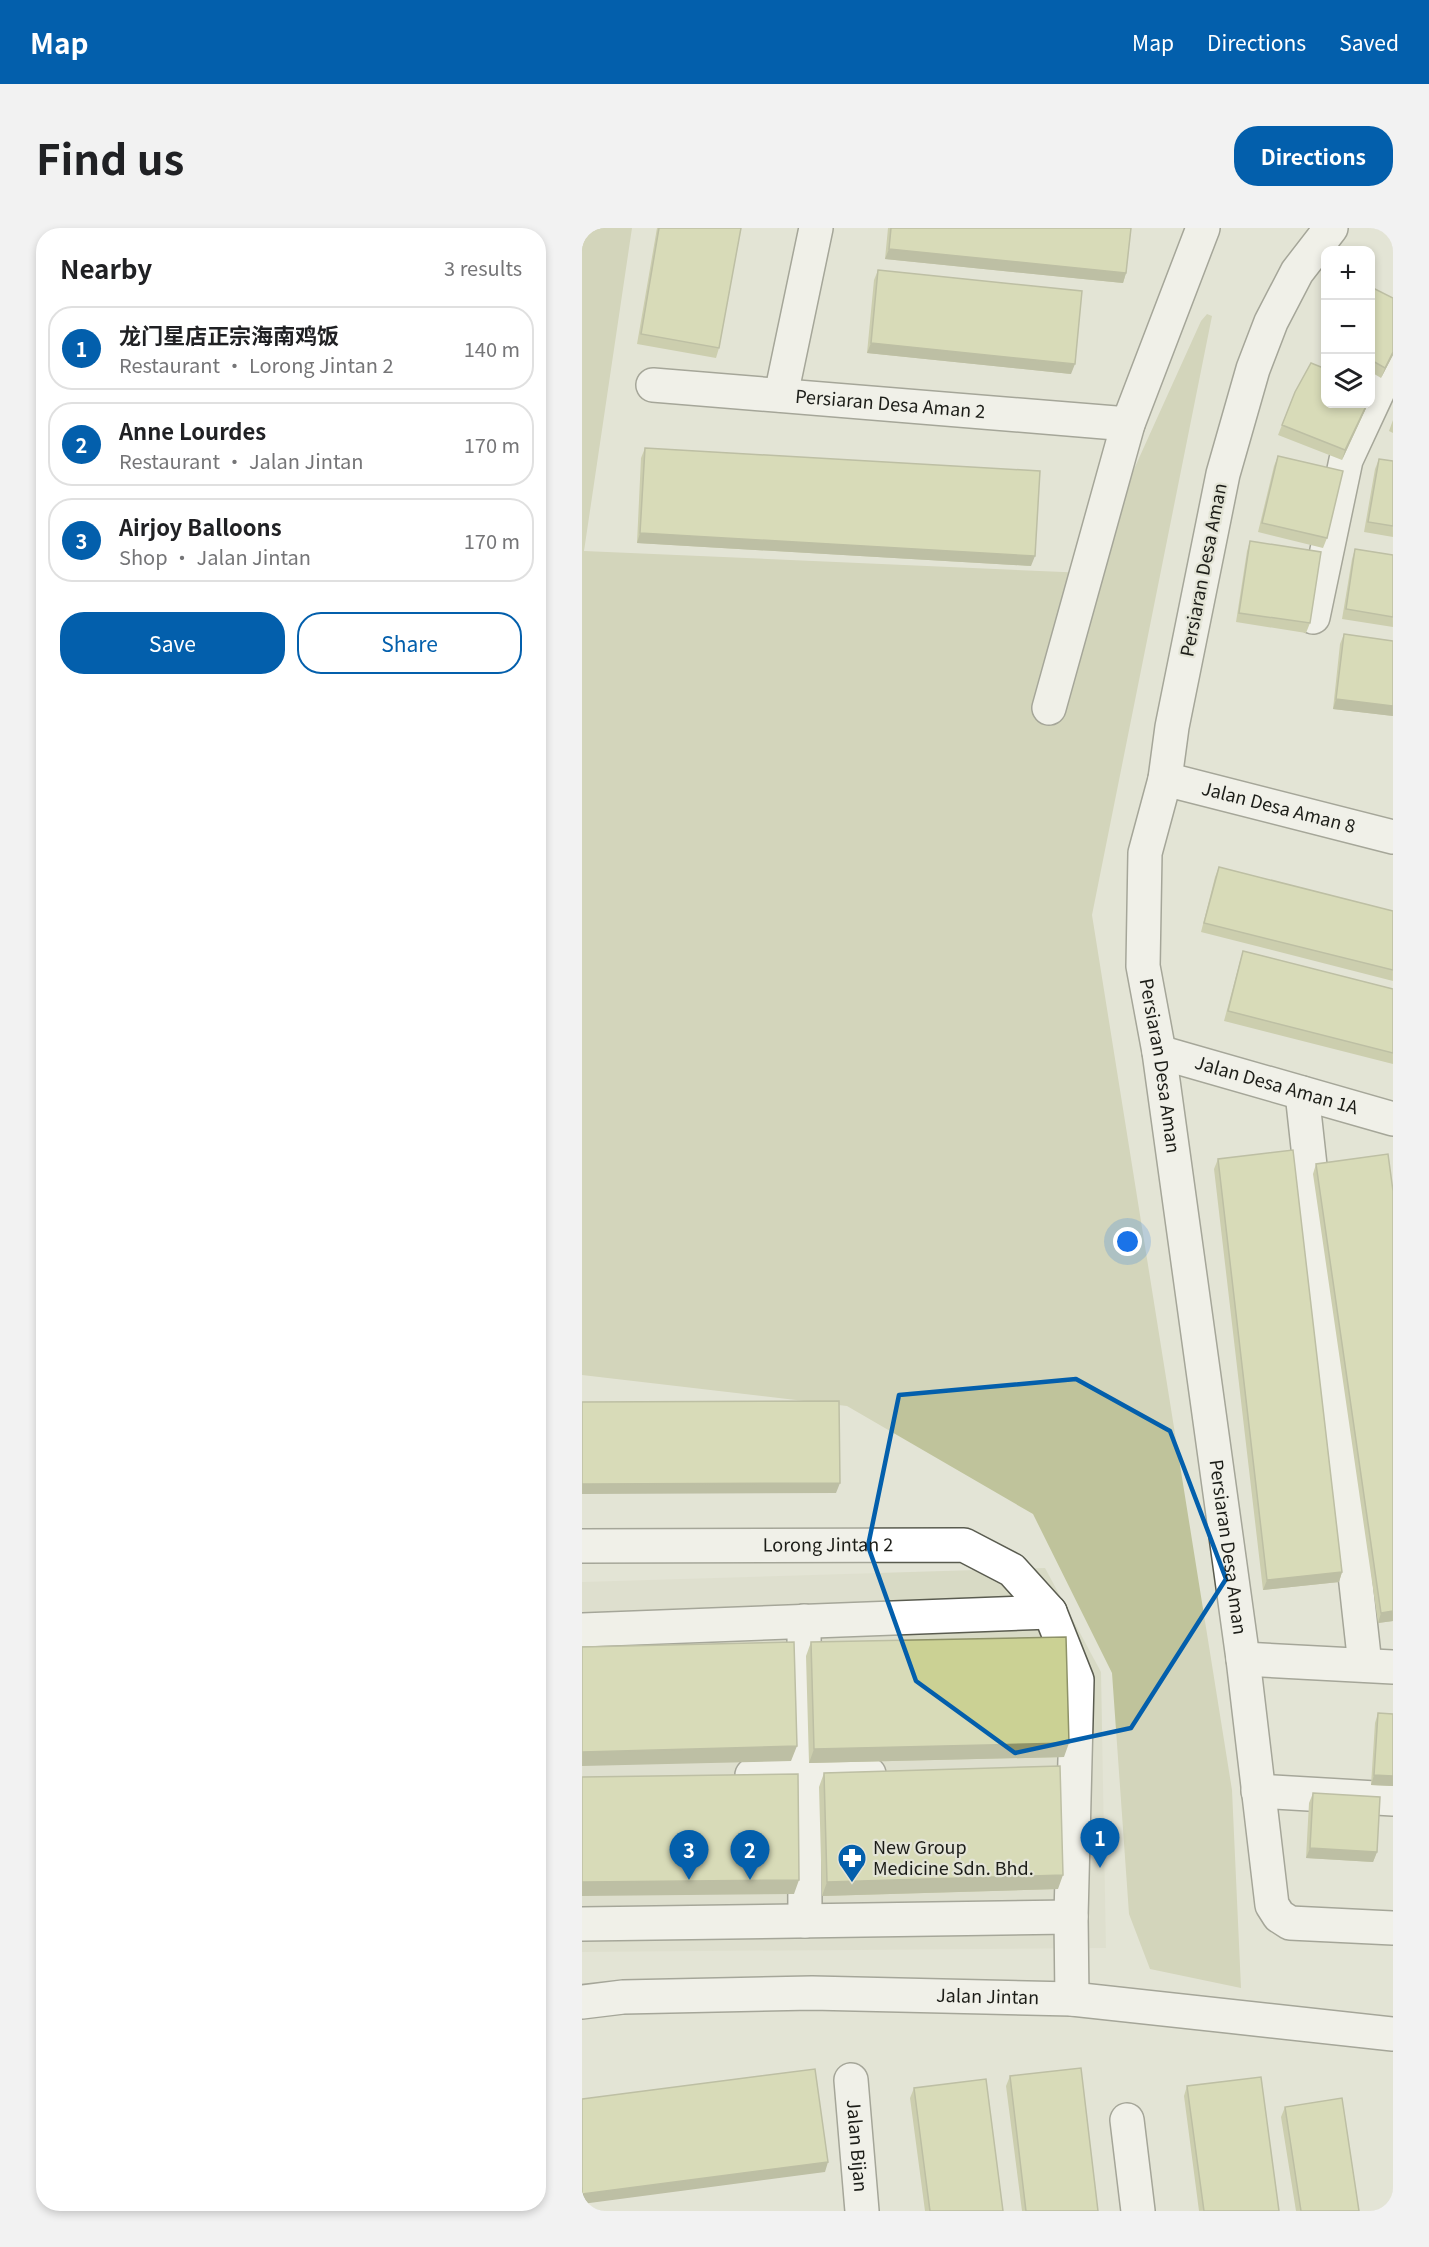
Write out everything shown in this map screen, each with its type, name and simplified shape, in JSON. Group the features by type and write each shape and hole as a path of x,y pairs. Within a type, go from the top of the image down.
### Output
{"street":[{"path":"781,395 816,228"},
{"path":"1049,708 1128,424 1203,228"},
{"name":"Persiaran Desa Aman","path":"1331,228 1297,273 1271,322 1252,369 1222,474 1165,779 1145,853 1143,966 1159,1052 1243,1659 1272,1905 1279,1916 1290,1923 1393,1928"},
{"path":"1313,617 1346,460 1393,359"},
{"name":"Persiaran Desa Aman 2","path":"653,385 1128,424"},
{"name":"Jalan Desa Aman 8","path":"1165,779 1393,837"},
{"name":"Jalan Desa Aman 1A","path":"1159,1052 1393,1119"},
{"path":"1243,1659 1379,1666 1302,1093"},
{"name":"Lorong Jintan 2","path":"582,1546 964,1545 1012,1570 1050,1612 1077,1680 1071,1917 1072,2000"},
{"path":"582,1630 1050,1612"},
{"path":"804,1621 806,1921"},
{"path":"1039,1772 1075,1772"},
{"path":"722,1775 898,1773"},
{"path":"1258,1791 1393,1799"},
{"path":"582,1924 1071,1917"},
{"name":"Jalan Jintan","path":"582,2002 623,1997 812,1993 1072,2000 1393,2034"},
{"name":"Jalan Bijan","path":"851,2080 862,2211"},
{"path":"1127,2120 1138,2211"}],"highlighted area":[{"path":"1076,1379 1170,1431 1226,1579 1131,1728 1015,1753 916,1681 868,1546 899,1395"}],"shaded area":[{"path":"1045,1568 1101,1672 1106,1948 582,1952 582,1582"}],"green space":[{"path":"582,228 632,228 584,551 1087,573 1201,321 1207,314 1212,316 1092,915 1232,1790 1241,1988 1150,1969 1129,1914 1112,1673 1033,1514 847,1406 582,1375"}],"building":[{"path":"659,228 741,228 719,348 641,334"},
{"path":"891,228 1131,228 1126,273 889,249"},
{"path":"878,270 1082,291 1075,364 871,343"},
{"path":"1375,289 1393,298 1393,352 1385,368 1375,362"},
{"path":"1311,363 1321,367 1321,408 1365,408 1345,450 1282,425 1295,392"},
{"path":"645,448 1040,471 1035,556 640,533"},
{"path":"1278,456 1343,471 1327,538 1262,523"},
{"path":"1379,459 1393,461 1393,526 1368,522"},
{"path":"1250,541 1321,552 1310,623 1239,613"},
{"path":"1355,549 1393,555 1393,617 1346,609"},
{"path":"1344,634 1393,641 1393,706 1336,699"},
{"path":"1219,867 1393,911 1393,970 1204,923"},
{"path":"1243,951 1393,989 1393,1053 1228,1011"},
{"path":"1293,1150 1342,1572 1267,1580 1218,1159"},
{"path":"1388,1154 1393,1191 1393,1611 1381,1613 1316,1164"},
{"path":"839,1401 840,1483 582,1484 582,1402"},
{"path":"1066,1637 1069,1743 814,1749 811,1642"},
{"path":"794,1642 797,1746 582,1752 582,1647"},
{"path":"1378,1713 1393,1714 1393,1776 1374,1775"},
{"path":"1060,1766 1063,1875 827,1882 824,1773"},
{"path":"798,1774 799,1880 582,1882 582,1777"},
{"path":"1313,1793 1380,1797 1377,1852 1310,1848"},
{"path":"1081,2068 1098,2211 1026,2211 1010,2076"},
{"path":"815,2069 828,2162 582,2194 582,2099"},
{"path":"1261,2077 1279,2211 1204,2211 1187,2086"},
{"path":"986,2079 1003,2211 930,2211 914,2088"},
{"path":"1342,2098 1359,2211 1301,2211 1285,2107"}],"place":[{"name":"龙门星店正宗海南鸡饭","path":"1100,1868"},
{"name":"Airjoy Balloons","path":"689,1880"},
{"name":"Anne Lourdes","path":"750,1880"},
{"name":"New Group Medicine Sdn. Bhd.","path":"852,1884"}]}
